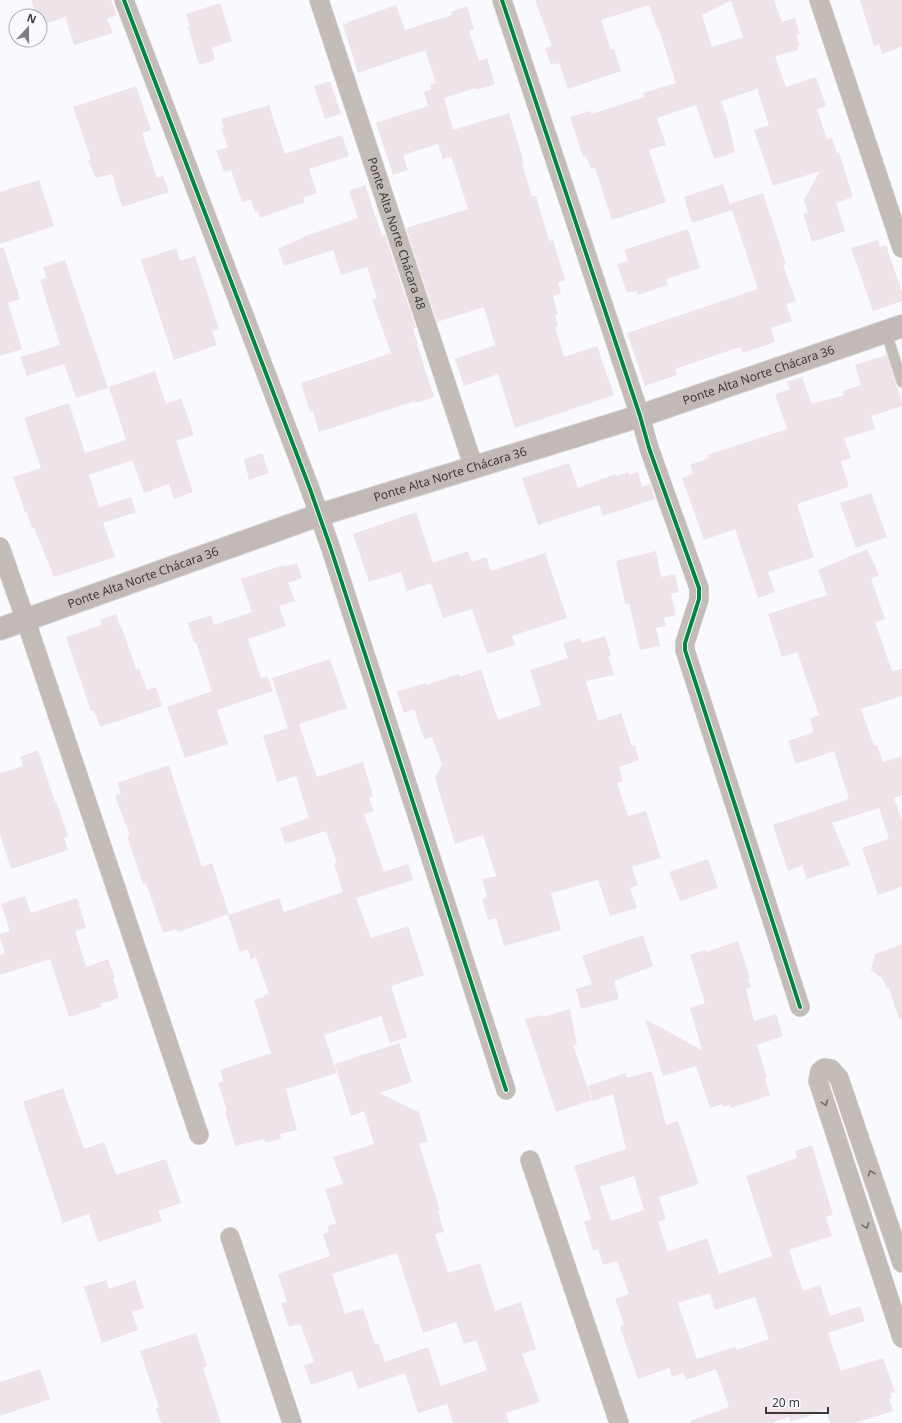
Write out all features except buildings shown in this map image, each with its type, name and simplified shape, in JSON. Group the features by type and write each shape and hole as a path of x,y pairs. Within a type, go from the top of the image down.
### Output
{"street":[{"path":"124,0 310,489 334,557 506,1090"},
{"name":"Ponte Alta Norte Chácara 48","path":"319,0 474,468"},
{"path":"502,0 640,416 649,448 698,588 698,599 685,643 685,650 800,1007"},
{"path":"819,0 902,248"},
{"name":"Ponte Alta Norte Chácara 36","path":"0,629 26,621 318,515 640,416 894,329"},
{"path":"0,547 199,1135"},
{"path":"902,1263 839,1078 831,1069 824,1068 820,1071 818,1081 902,1338"},
{"path":"530,1160 619,1423"},
{"path":"230,1237 292,1423"}],"lane":[{"path":"894,329 902,382"}],"cycle path":[{"path":"124,0 310,489 331,549 506,1090"},
{"path":"502,0 640,416 649,448 699,588 699,599 685,643 685,650 800,1007"}]}
